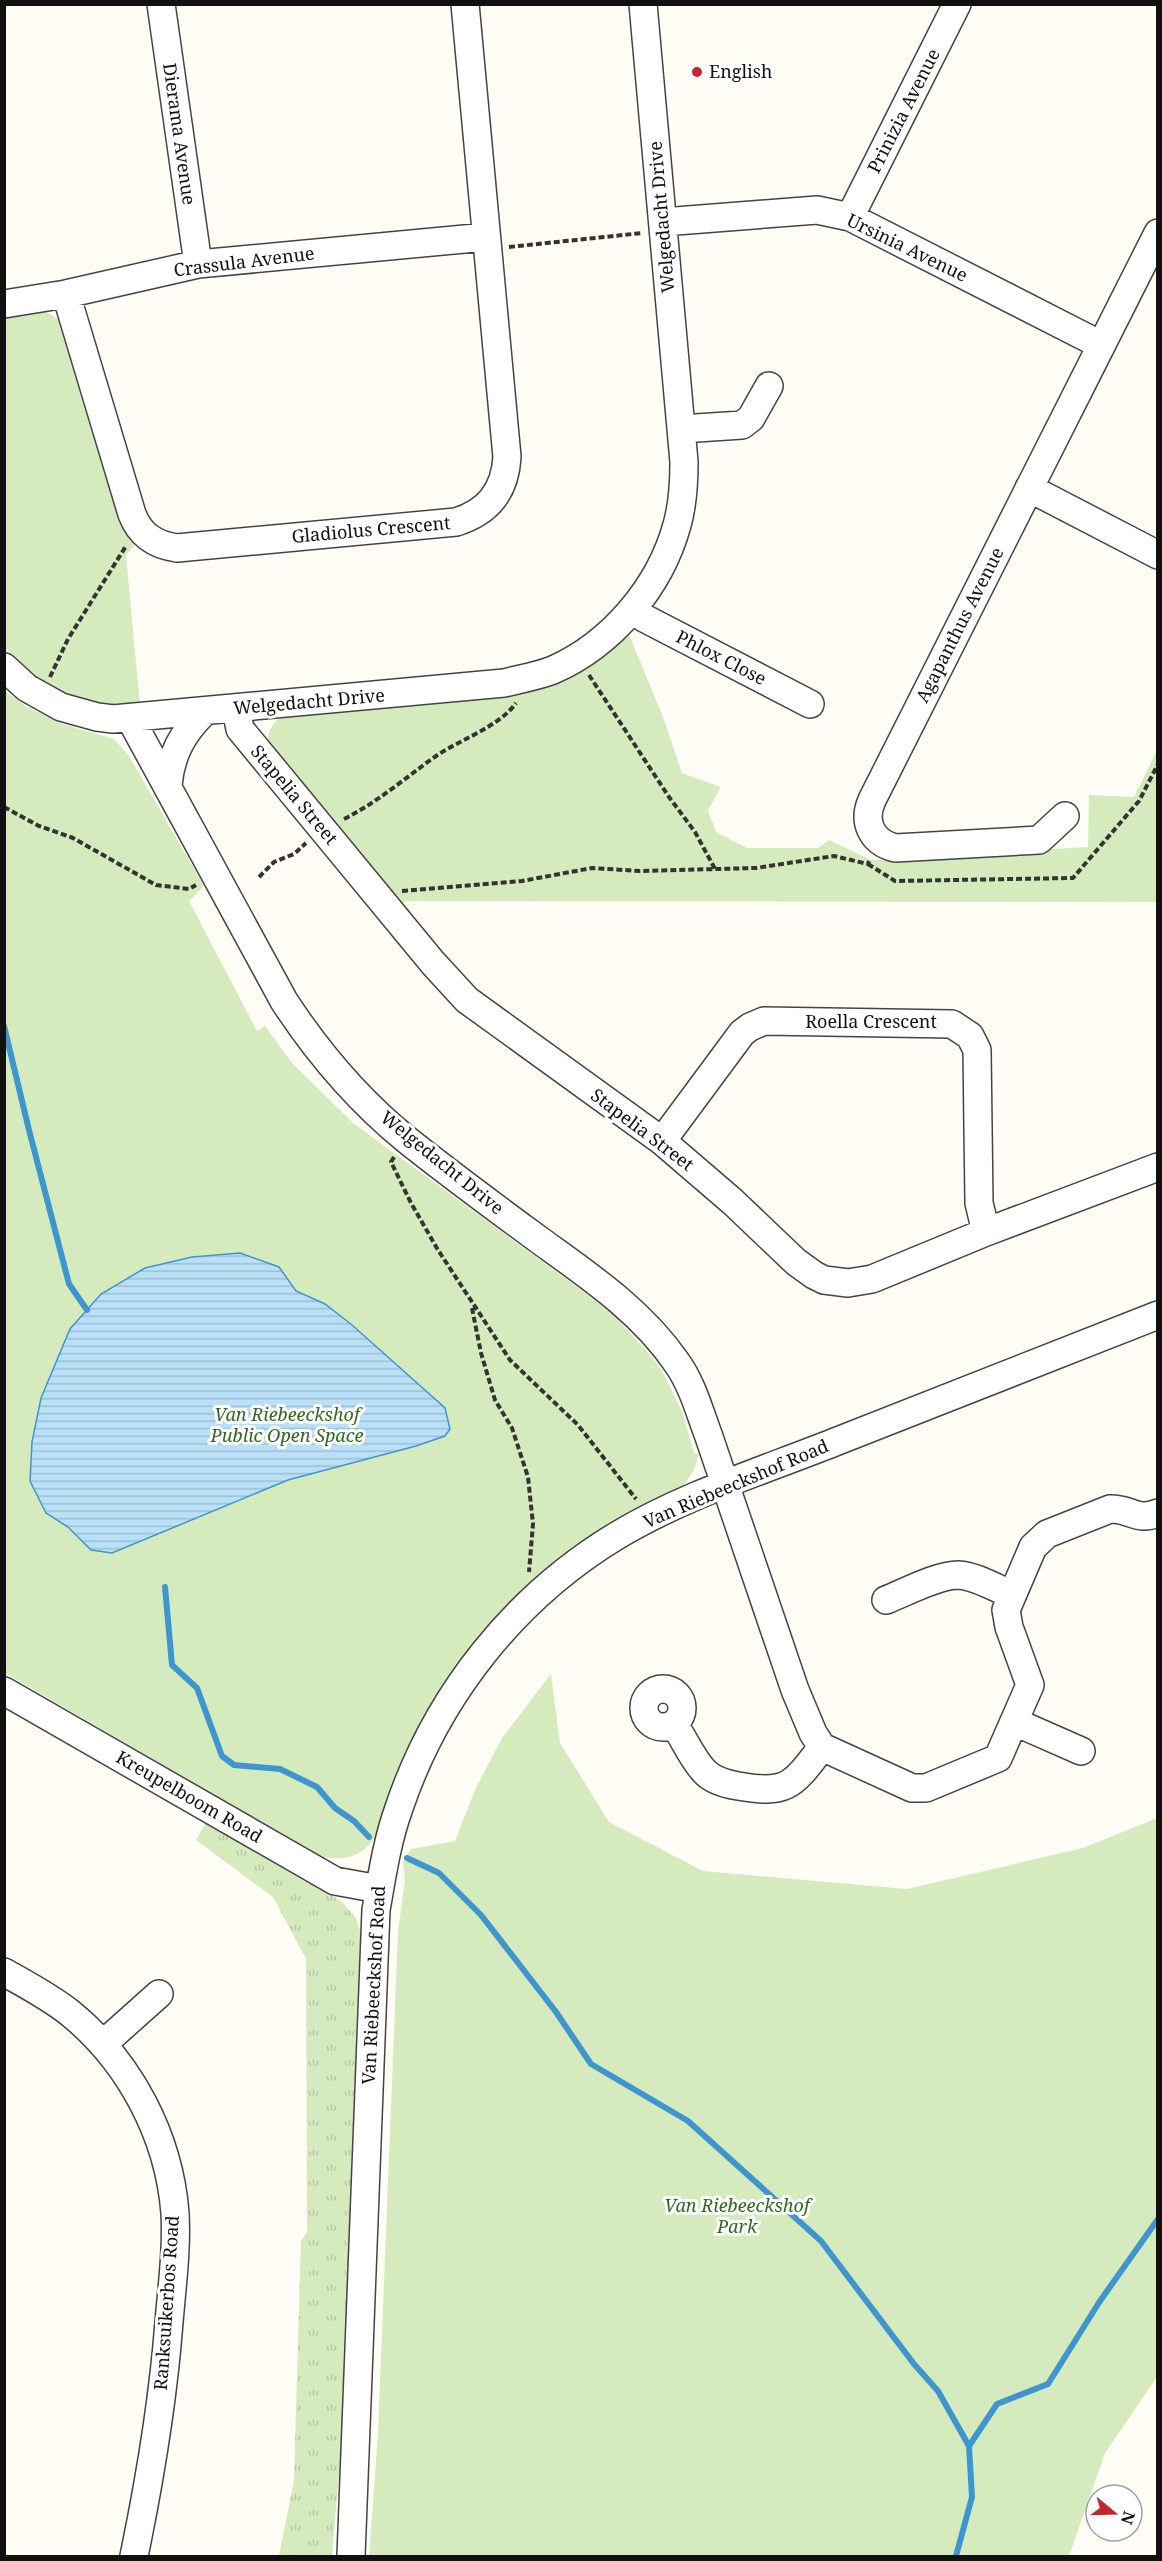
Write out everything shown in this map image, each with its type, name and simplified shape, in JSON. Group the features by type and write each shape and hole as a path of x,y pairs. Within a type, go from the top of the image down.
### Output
{"street":[{"name":"Dierama Avenue","path":"160,4 198,264"},
{"name":"Gladiolus Crescent","path":"145,535 157,543 177,548 456,522 480,513 497,494 503,483 507,457 465,4"},
{"name":"Welgedacht Drive","path":"4,667 27,688 44,699 70,710 97,717 130,718 204,712 504,683 552,670 576,657 598,642 633,609 656,577 678,524 683,497 684,462 643,4"},
{"name":"Prinizia Avenue","path":"850,217 957,4"},
{"name":"Ursinia Avenue","path":"664,227 817,210 850,217 1101,345"},
{"name":"Agapanthus Avenue","path":"880,842 870,829 869,807 1101,345 1148,276 1158,233"},
{"name":"Crassula Avenue","path":"4,304 66,294 198,264 487,243"},
{"path":"66,294 132,514 145,535"},
{"path":"681,429 742,425 751,418 770,386"},
{"path":"1029,488 1158,555"},
{"name":"Phlox Close","path":"633,609 644,618 810,704"},
{"name":"Stapelia Street","path":"236,709 240,729 433,963 467,1000 662,1141 733,1202 796,1262 825,1280 848,1283 872,1279 986,1232 1158,1167"},
{"path":"168,786 172,757 181,737 204,712"},
{"name":"Welgedacht Drive","path":"130,718 284,1001 306,1035 334,1070 405,1139 615,1295 661,1341 679,1365 693,1392 795,1690 813,1733 822,1747"},
{"path":"880,842 896,848 1039,840 1065,816"},
{"name":"Roella Crescent","path":"662,1141 742,1033 757,1023 764,1021 952,1024 970,1036 977,1050 979,1203 986,1232"},
{"name":"Van Riebeeckshof Road","path":"351,2556 374,1938 379,1889 398,1809 424,1745 471,1668 539,1593 592,1552 645,1520 725,1485 1158,1315"},
{"path":"674,1724 705,1772 728,1785 762,1791 774,1791 784,1787 805,1769 822,1747 912,1788 926,1788 998,1758 1030,1685 1009,1627 1006,1610 1033,1547 1047,1534 1110,1509 1119,1508 1138,1517 1148,1517 1158,1513"},
{"path":"886,1600 936,1581 960,1575 972,1577 1012,1595"},
{"name":"Kreupelboom Road","path":"4,1691 335,1881 379,1889"},
{"path":"1014,1722 1081,1751"},
{"name":"Ranksuikerbos Road","path":"4,1972 51,1999 70,2013 103,2044 120,2065 148,2110 166,2160 175,2213 174,2258 165,2373 134,2556"},
{"path":"103,2044 159,1994"},
{"name":"Van Riebeeckshof Road","path":"340,2556 353,2456"}],"path":[{"path":"487,243 664,227"},
{"path":"44,699 51,674 68,639 106,575 128,543 145,535"},
{"path":"576,657 669,797 695,832 715,869"},
{"path":"338,821 366,807 438,755 471,738 515,706 519,698"},
{"path":"4,807 39,826 73,838 156,885 189,889 204,881"},
{"path":"259,877 274,862 294,854 308,842"},
{"path":"380,899 389,892 522,881 592,868 640,871 756,868 834,856 868,864 880,842"},
{"path":"405,1139 391,1162 411,1203 472,1304 510,1360 578,1425 640,1503 645,1520"},
{"path":"472,1304 481,1353 495,1400 512,1428 528,1478 533,1524 529,1574 539,1593"}],"green space":[{"path":"43,310 61,321 137,542 126,555 140,705 102,703 65,693 32,675 5,647 5,316"},
{"path":"628,632 663,717 682,773 721,787 708,810 716,832 747,848 818,848 829,840 871,860 1088,847 1089,795 1134,797 1157,750 1157,902 406,901 400,906 268,742 273,725 287,715 492,696"},
{"name":"Van Riebeeckshof Public Open Space","path":"5,691 27,707 63,724 114,739 129,756 204,886 189,901 257,1031 265,1026 292,1063 353,1123 610,1311 653,1358 663,1373 682,1411 694,1453 699,1454 694,1470 683,1486 449,1678 400,1767 378,1832 367,1847 350,1857 319,1856 5,1673"},
{"name":"Van Riebeeckshof Park","path":"551,1674 560,1743 609,1822 703,1871 907,1889 1083,1848 1157,1818 1157,2377 1105,2453 1095,2483 1084,2483 1084,2513 1069,2556 369,2556 378,2433 398,1931 405,1881 403,1862 411,1849 455,1841 475,1790 502,1738"},
{"path":"206,1823 341,1901 356,1918 361,1934 341,2450 332,2556 279,2556 294,2480 301,2241 307,2232 306,1959 273,1897 196,1840"}],"water":[{"path":"240,1253 279,1267 296,1291 325,1304 352,1325 445,1408 450,1429 445,1436 416,1446 288,1480 112,1553 91,1550 68,1527 46,1513 30,1481 32,1442 41,1398 70,1329 101,1294 145,1268 192,1257"}],"waterway":[{"path":"4,1026 69,1284 87,1310"},
{"path":"165,1587 172,1665 197,1688 222,1756 234,1765 280,1769 317,1787 335,1808 354,1821 369,1837"},
{"path":"407,1858 439,1873 481,1915 556,2012 591,2064 688,2121 821,2241 914,2364 938,2391 969,2446"},
{"path":"956,2556 972,2497 969,2446 997,2404 1048,2384 1100,2301 1158,2219"}],"place":[{"name":"English","path":"697,72"}]}
